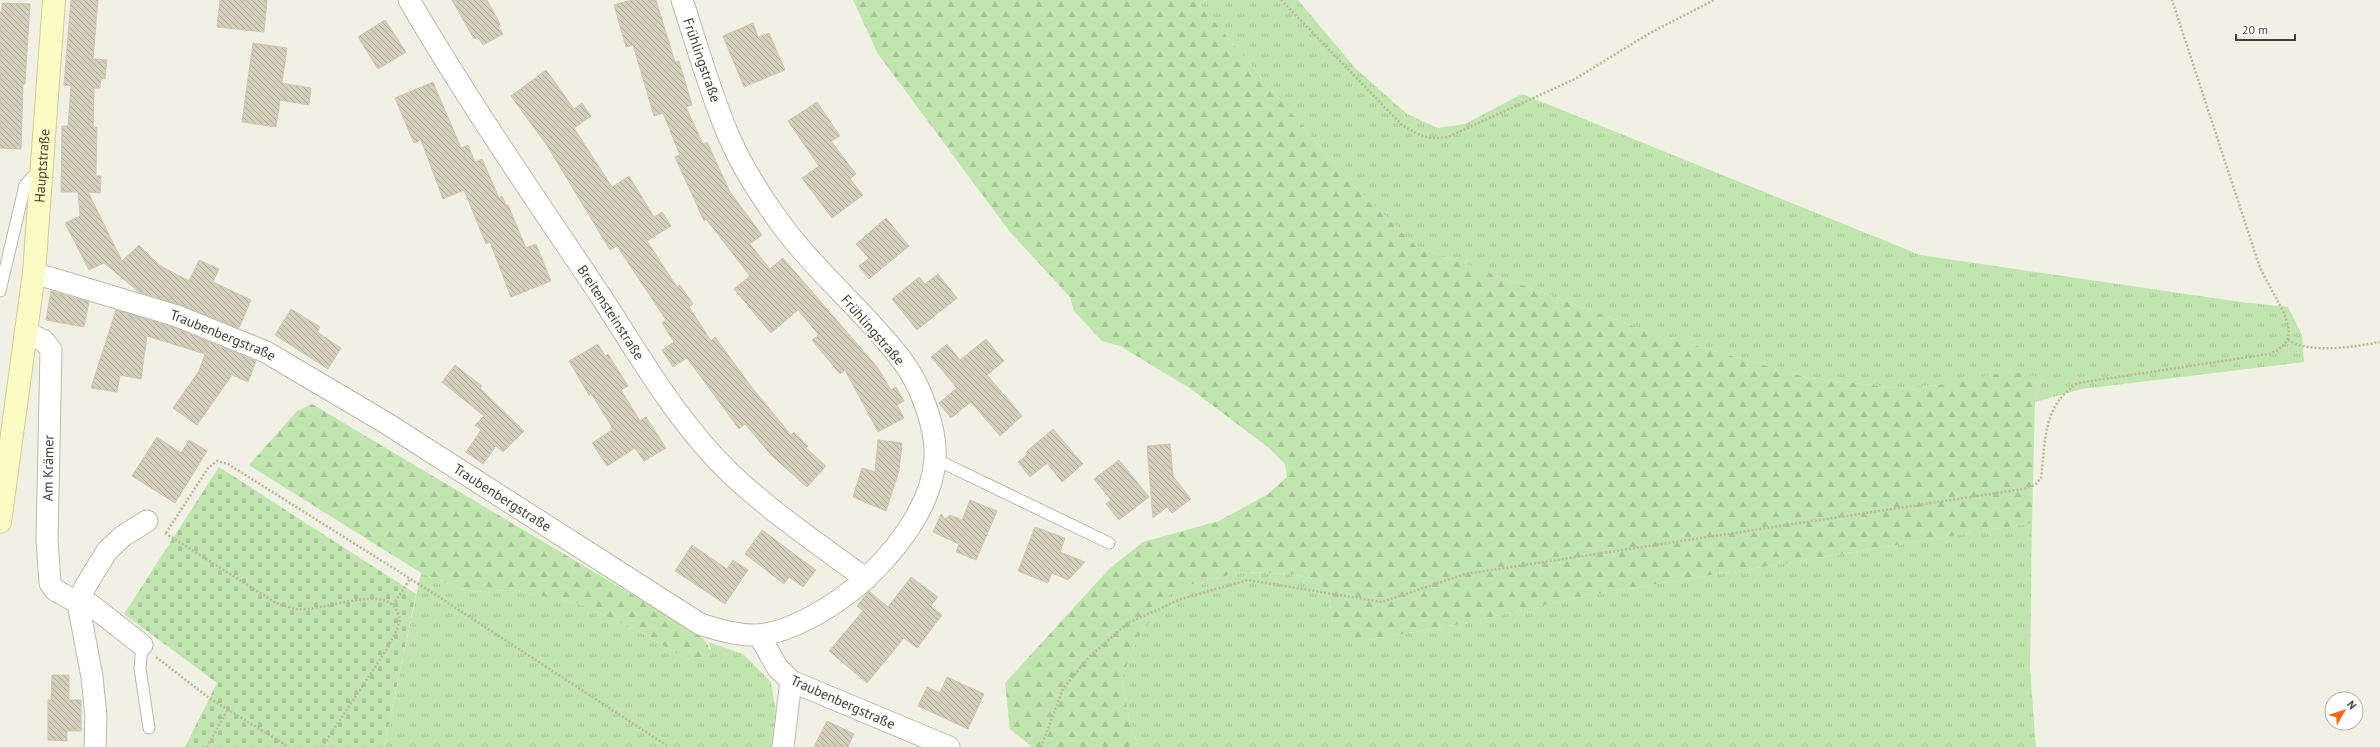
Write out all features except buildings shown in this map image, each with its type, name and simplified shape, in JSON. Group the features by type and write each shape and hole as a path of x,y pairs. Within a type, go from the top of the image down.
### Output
{"main road":[{"name":"Hauptstraße","path":"0,522 34,273 54,0"}],"street":[{"name":"Breitensteinstraße","path":"409,0 432,39 560,236 691,431 730,473 768,505 866,579"},
{"name":"Frühlingstraße","path":"682,0 725,128 747,172 777,218 819,270 902,360 923,396 931,425 935,459 929,488 913,521 896,547 866,579 834,605 798,623 759,635"},
{"name":"Traubenbergstraße","path":"34,273 177,316 266,352 386,422 700,624 724,632 759,635 777,667 791,681 949,747"},
{"name":"Am Krämer","path":"26,332 44,341 51,350 47,540 50,582 55,590 78,603 91,605 142,645"},
{"path":"95,747 96,716 92,677 78,603 85,587 107,551 123,536 147,522"},
{"path":"783,747 791,681"}],"lane":[{"path":"0,291 26,185 32,177 41,177"},
{"path":"935,459 1109,544"},
{"path":"142,645 140,668 149,728"}],"path":[{"path":"1281,0 1402,125 1422,137 1433,139 1448,137 1575,79 1650,33 1714,0"},
{"path":"1041,747 1063,689 1090,658 1128,623 1180,599 1248,580 1382,602 1465,574 2023,489 2035,485 2041,478 2049,418 2056,402 2064,392 2078,383 2269,354 2278,350 2288,340 2289,329 2284,313 2260,268 2172,0"},
{"path":"2288,340 2296,345 2308,347 2355,347 2380,342"},
{"path":"166,533 208,468 217,461 228,464 410,579 669,747"},
{"path":"147,522 276,603 296,609 370,599 385,601 393,605 400,619 398,629 387,649 322,747"},
{"path":"393,605 410,579"},
{"path":"142,645 209,698 289,747"},
{"path":"207,747 228,709"}],"green space":[{"path":"853,0 1196,0 1349,181 1416,246 1655,334 1809,378 1897,388 1939,385 2011,371 2042,378 2035,402 2032,523 1589,595 1460,624 1368,640 1344,636 1333,623 1329,598 1320,580 1291,574 1242,572 1173,589 1136,641 1122,678 1130,726 1140,747 1032,747 1010,729 1005,683 1109,569 1143,542 1219,521 1268,494 1287,477 1285,464 1269,448 1191,389 1120,346 1102,341 1074,311 1070,297 1010,232 878,54"},
{"path":"1196,0 1298,0 1355,68 1407,114 1438,128 1465,124 1522,94 1920,255 2241,302 2288,307 2302,335 2304,362 2082,389 2035,402 2042,378 1897,388 1809,378 1655,334 1416,246 1349,181"},
{"path":"312,404 692,630 707,644 709,657 703,662 688,660 637,630 578,603 513,590 469,592 421,573 249,465 297,411"},
{"path":"219,467 416,594 384,747 185,747 217,683 124,614"},
{"path":"2032,523 2030,669 2036,747 1140,747 1130,726 1122,678 1136,641 1173,589 1242,572 1291,574 1320,580 1329,598 1333,623 1368,640 1460,624 1589,595"},
{"path":"421,573 469,592 513,590 578,603 637,630 688,660 711,649 708,642 743,654 771,682 776,711 771,747 384,747"}]}
